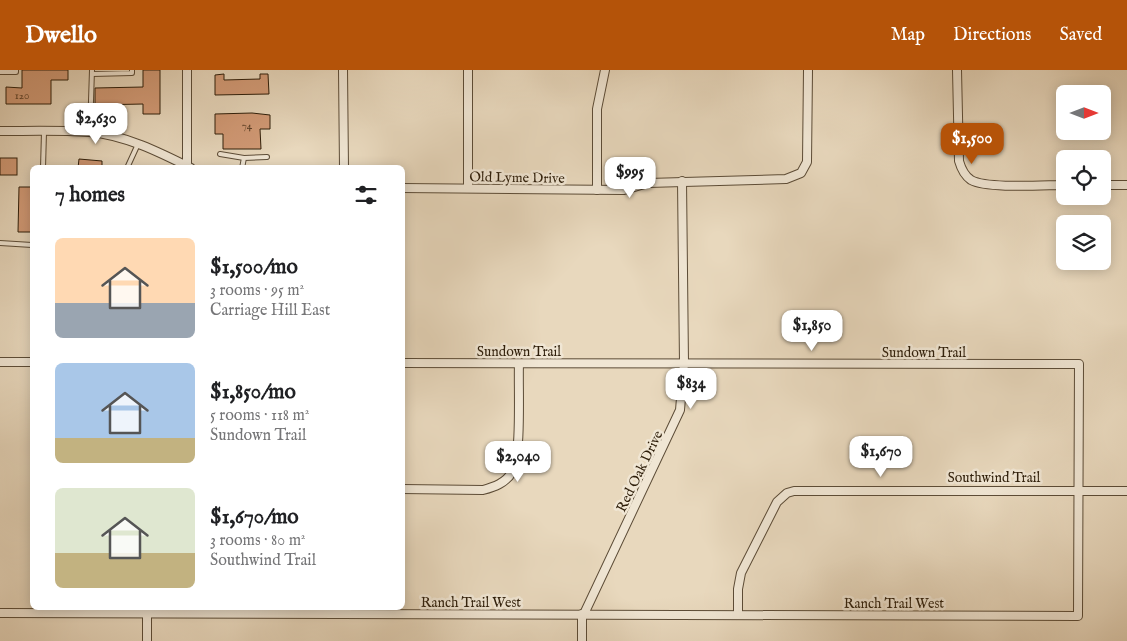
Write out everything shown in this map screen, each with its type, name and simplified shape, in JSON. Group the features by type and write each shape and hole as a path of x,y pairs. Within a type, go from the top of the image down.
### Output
{"street":[{"path":"187,70 189,165"},
{"path":"343,70 344,165"},
{"path":"468,70 468,188"},
{"path":"597,190 597,109 605,70"},
{"name":"Old Lyme Drive","path":"405,188 624,190 648,183 786,180 805,168 808,137 808,70"},
{"path":"957,70 959,161 964,174 970,180 986,184 1056,185"},
{"path":"0,131 90,132 138,144 185,165"},
{"name":"Red Oak Drive","path":"582,641 583,614 673,429 683,397 682,181"},
{"path":"1111,185 1127,186"},
{"path":"0,362 30,362"},
{"name":"Sundown Trail","path":"405,363 1079,364 1079,490"},
{"path":"405,489 483,490 492,488 508,478 513,471 517,456 519,364"},
{"name":"Southwind Trail","path":"738,614 738,589 742,572 777,502 787,493 804,489 1127,491"},
{"name":"Ranch Trail West","path":"0,614 1078,616 1079,490"},
{"path":"147,614 147,641"}],"lane":[{"path":"0,72 16,72 16,70"},
{"path":"90,132 92,72 132,73 132,70"},
{"path":"44,132 44,165"},
{"path":"128,165 138,144"},
{"path":"220,154 244,158 267,157"},
{"path":"243,165 244,158"},
{"path":"0,243 30,245"}],"building":[{"path":"22,70 68,70 68,80 51,80 51,104 6,104 6,87 22,88"},
{"path":"143,70 160,70 160,114 143,114 143,104 95,105 95,88 143,87"},
{"path":"224,74 224,80 260,79 260,74 268,74 269,94 215,95 215,75"},
{"path":"252,113 270,115 270,129 260,129 261,149 223,149 223,134 215,134 215,114"},
{"path":"0,158 17,158 17,175 0,175"},
{"path":"79,159 102,161 102,165 78,165"},
{"path":"19,187 30,187 30,232 18,232"}]}
